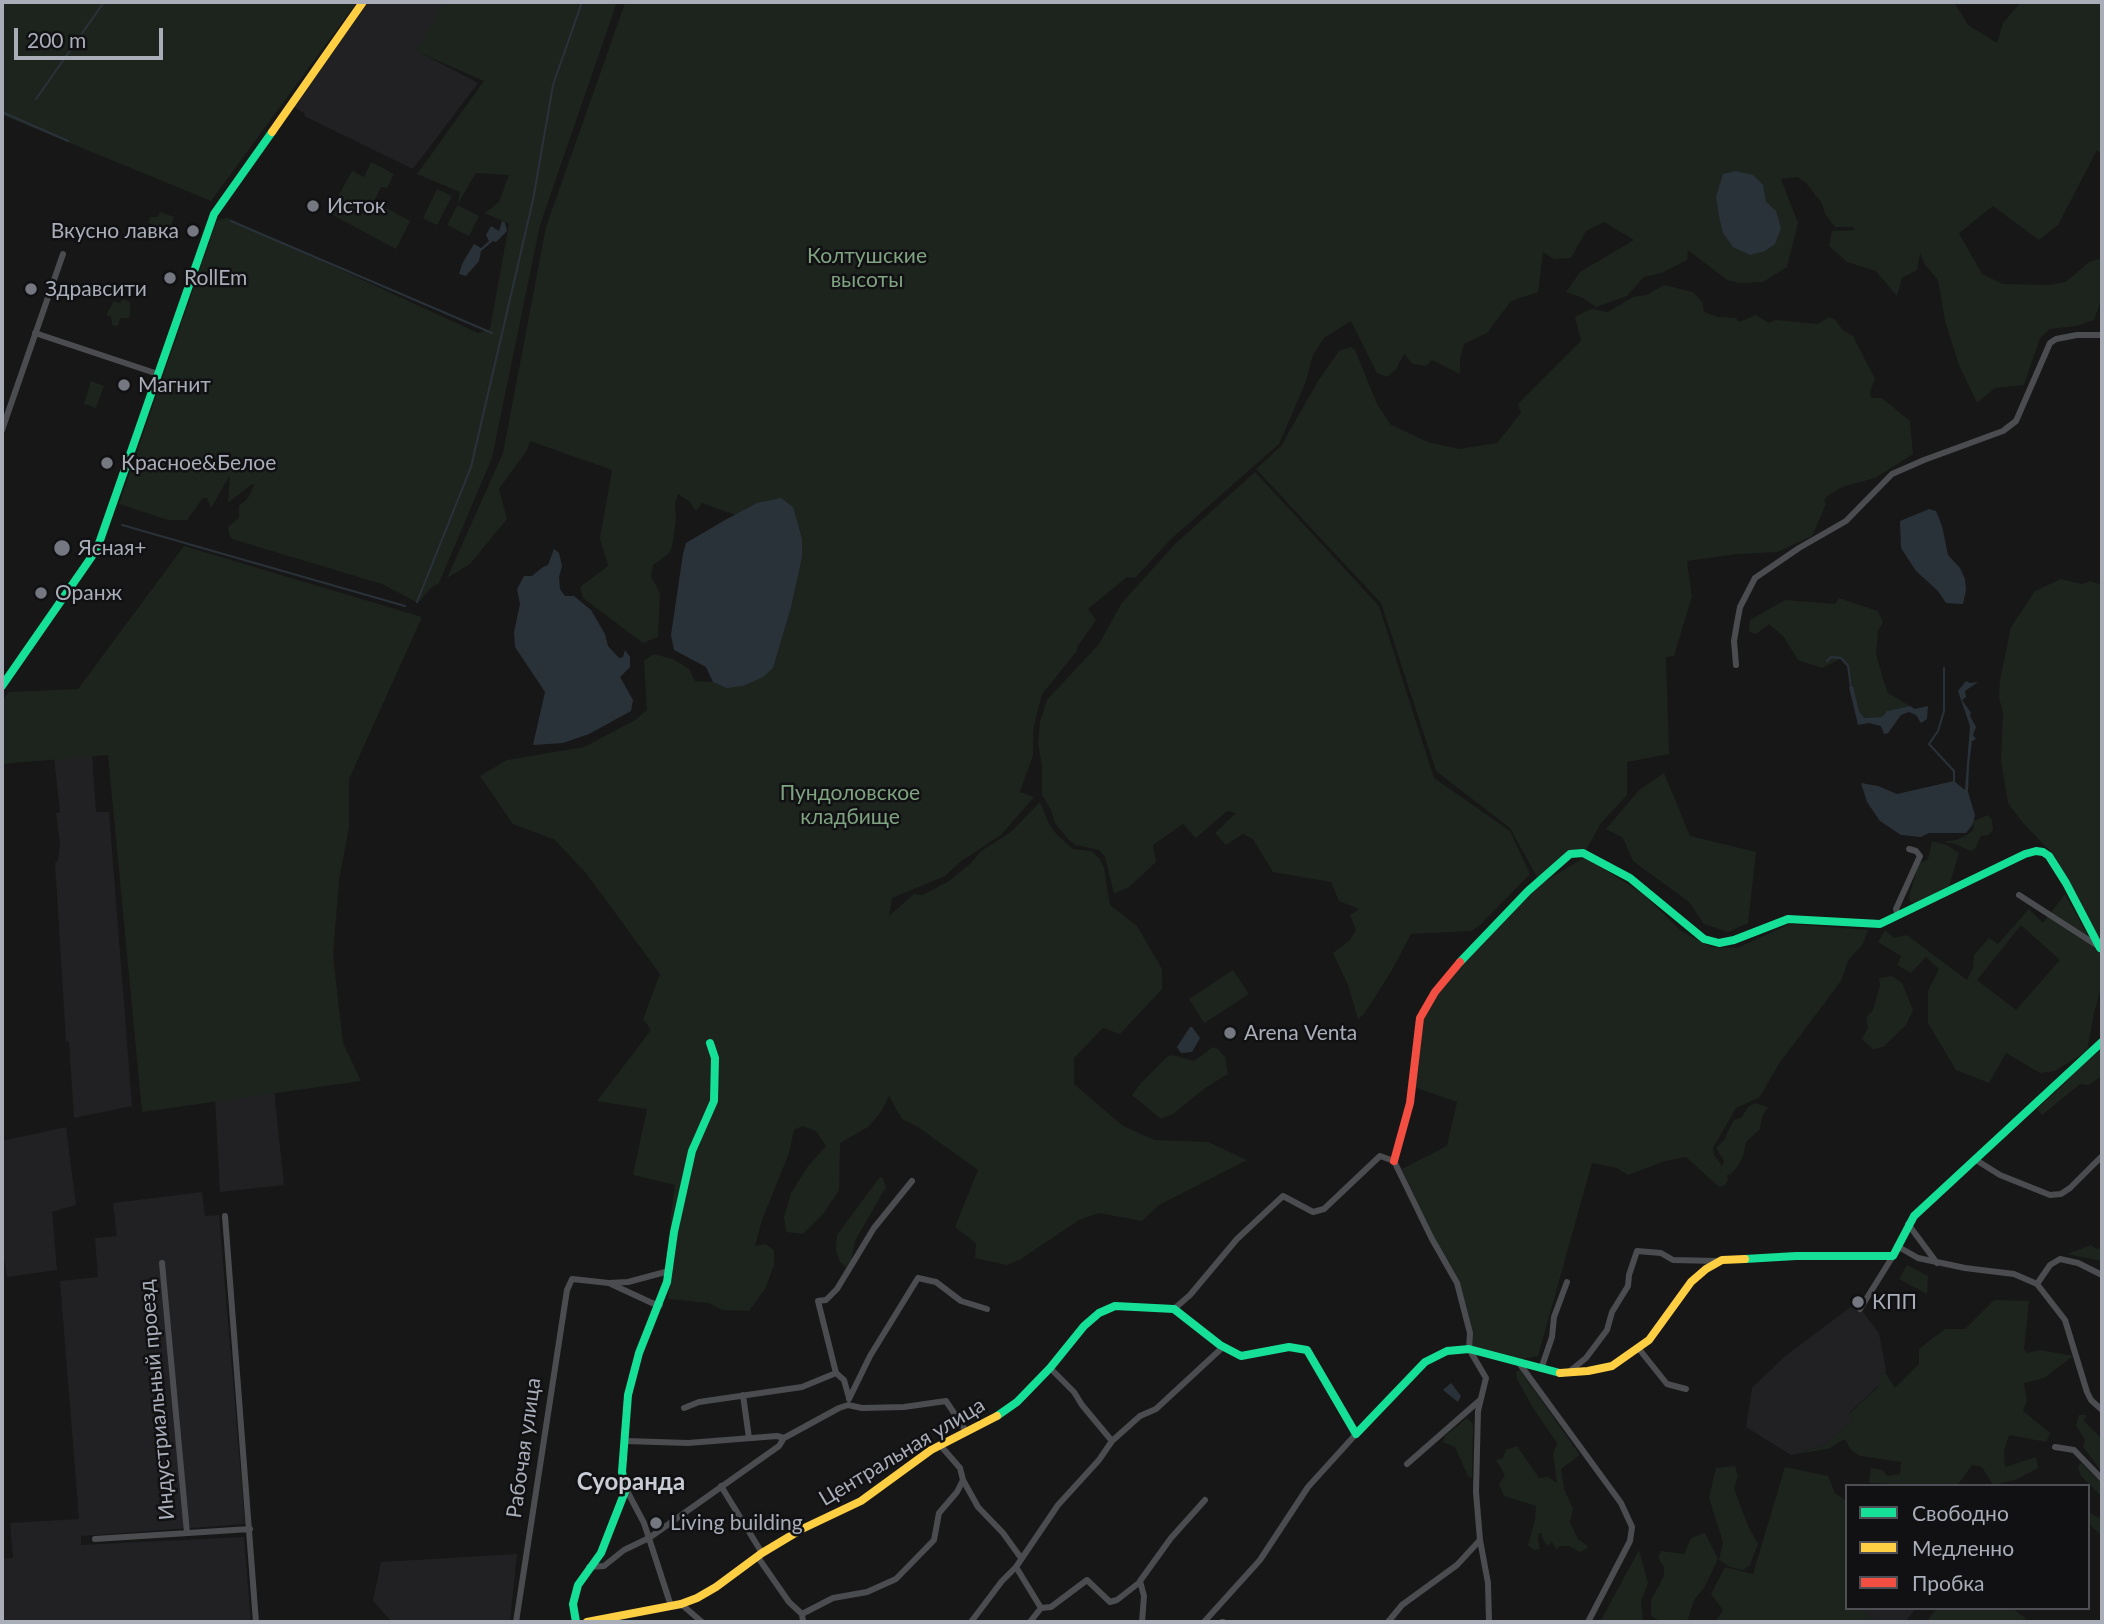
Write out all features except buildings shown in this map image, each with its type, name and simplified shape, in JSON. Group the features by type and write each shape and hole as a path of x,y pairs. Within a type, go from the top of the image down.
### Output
{"street":[{"path":"2,685 97,549 214,215 363,2"},
{"path":"2,430 63,254"},
{"path":"35,333 158,374"},
{"path":"1735,665 1734,640 1740,607 1755,578 1798,548 1846,521 1892,474 2003,431 2016,421 2050,344 2056,338 2102,335"},
{"path":"1898,915 1896,909 1920,856 1909,849"},
{"path":"1489,1622 1488,1583 1480,1540 1476,1492 1478,1411 1486,1378 1469,1349 1470,1333 1457,1283 1394,1161 1410,1103 1420,1018 1435,992 1460,961 1528,891 1570,854 1583,853 1630,878 1704,939 1719,943 1788,919 1872,925 2016,858 2036,851 2043,852 2049,856 2066,883 2101,948"},
{"path":"2019,895 2101,948"},
{"path":"671,1606 649,1538 626,1489 622,1472 632,1376 660,1305 669,1271 686,1172 713,1101 715,1058 710,1042"},
{"path":"1860,1309 1914,1216 2102,1042"},
{"path":"1356,1434 1307,1350 1289,1347 1241,1356 1223,1347 1174,1309 1191,1295 1237,1239 1283,1196 1313,1212 1324,1209 1380,1156 1394,1161"},
{"path":"1976,1160 2000,1175 2050,1195 2061,1194 2070,1188 2102,1156"},
{"path":"849,1402 844,1380 836,1373 818,1301 827,1300 837,1289 874,1228 912,1181"},
{"path":"225,1216 256,1622"},
{"path":"1908,1224 1937,1262"},
{"path":"1897,1246 1918,1258 1965,1268 2014,1273 2037,1283 2065,1320 2087,1392 2102,1410"},
{"path":"1568,1372 1586,1358 1607,1331 1612,1312 1628,1286 1637,1251 1661,1253 1673,1260 1707,1263 1796,1256 1893,1256"},
{"path":"2037,1283 2050,1265 2060,1259 2078,1263 2102,1275"},
{"path":"1204,1622 1259,1560 1308,1487 1425,1363 1447,1352 1469,1349 1541,1369 1568,1372 1602,1369 1639,1349 1657,1330 1691,1282 1722,1260"},
{"name":"Индустриальный проезд","path":"162,1263 187,1533"},
{"path":"609,1283 628,1282 669,1271"},
{"path":"626,1441 688,1443 784,1438 849,1402 870,1356 918,1278 936,1282 961,1301 987,1309"},
{"name":"Рабочая улица","path":"516,1622 567,1290 572,1279 609,1283"},
{"path":"1541,1369 1552,1337 1554,1317 1567,1282"},
{"path":"609,1283 660,1305"},
{"name":"Центральная улица","path":"587,1622 681,1604 697,1598 802,1530 861,1501 940,1445 995,1417 1017,1402 1050,1368 1084,1326 1109,1308 1122,1306 1174,1309"},
{"path":"971,1622 1016,1567 1058,1505 1099,1460 1112,1441 1140,1416 1156,1409 1223,1347"},
{"path":"1639,1349 1667,1384 1686,1389"},
{"path":"1517,1362 1621,1503 1632,1527 1629,1541 1588,1622"},
{"path":"1050,1368 1074,1392 1112,1441"},
{"path":"684,1408 699,1402 802,1387 836,1373"},
{"path":"743,1395 749,1438"},
{"path":"1407,1464 1481,1399"},
{"path":"849,1402 862,1408 876,1408 946,1401 966,1432"},
{"path":"589,1567 604,1566 624,1550 649,1538 779,1446 784,1438"},
{"path":"940,1445 960,1468 963,1480 978,1507 1021,1558"},
{"path":"2055,1447 2074,1450 2102,1479"},
{"path":"802,1614 833,1598 867,1592 896,1579 934,1540 939,1513 957,1492 963,1480"},
{"path":"721,1486 789,1602 802,1614 803,1622"},
{"path":"576,1622 573,1604 578,1585 601,1553 626,1489"},
{"path":"1030,1622 1041,1608 1051,1607 1087,1580 1111,1602 1117,1600 1140,1582 1171,1538 1205,1500"},
{"path":"95,1539 250,1529"},
{"path":"1388,1622 1402,1605 1457,1565 1480,1540"},
{"path":"1016,1567 1041,1608"},
{"path":"1140,1582 1144,1596 1142,1622"},
{"path":"681,1604 702,1622"}],"shaded area":[{"path":"368,2 445,2 417,51 478,83 413,169 304,116 305,114 293,106"},
{"path":"1735,171 1753,175 1763,185 1766,202 1776,211 1781,228 1775,244 1765,251 1750,255 1733,247 1723,233 1716,197 1723,174"},
{"path":"502,221 507,231 481,251 479,261 466,276 459,274 474,244 481,248 489,241 486,235 491,226 499,231"},
{"path":"781,498 793,507 802,539 802,557 791,607 773,668 763,677 743,686 726,688 713,682 706,667 674,650 671,635 686,543 757,503"},
{"path":"1929,509 1936,511 1948,555 1960,568 1965,579 1963,604 1946,603 1938,591 1916,571 1901,548 1900,521"},
{"path":"554,549 559,553 562,566 560,589 565,596 574,596 591,610 605,634 608,646 619,658 623,657 625,650 630,657 630,667 620,677 633,700 631,711 589,734 563,743 533,745 545,692 515,647 514,632 520,604 517,589 524,576 532,576 548,565"},
{"path":"1966,681 1978,682 1965,691 1966,697 1962,700 1976,727 1973,735 1976,739 1972,741 1969,765 1968,792 1975,815 1973,824 1966,833 1929,833 1921,837 1901,835 1880,821 1867,802 1861,783 1897,794 1954,781 1965,790 1970,726 1958,691"},
{"path":"1853,686 1859,711 1864,718 1882,717 1887,711 1910,706 1915,709 1928,706 1927,719 1921,723 1916,715 1909,712 1901,715 1888,733 1884,734 1881,726 1869,723 1858,725 1849,687"},
{"path":"92,755 96,812 109,812 132,1106 74,1118 69,1042 66,1041 55,863 60,845 56,813 60,812 54,758"},
{"path":"1190,1027 1200,1038 1192,1052 1181,1053 1177,1047"},
{"path":"274,1090 284,1185 220,1192 215,1099"},
{"path":"66,1127 76,1205 52,1212 57,1270 7,1277 2,1246 2,1141"},
{"path":"202,1192 205,1216 219,1215 245,1524 81,1536 81,1545 244,1537 251,1622 2,1622 2,1559 13,1558 10,1523 79,1519 60,1281 98,1277 95,1238 117,1236 113,1203"},
{"path":"1856,1303 1879,1333 1886,1371 1878,1386 1849,1413 1853,1419 1823,1446 1791,1455 1746,1427 1752,1388 1784,1357"},
{"path":"1451,1383 1461,1396 1458,1402 1443,1390"},
{"path":"517,1554 510,1622 392,1622 373,1601 381,1562"},
{"path":"1861,1610 1914,1610 1905,1622 1875,1622"}],"green space":[{"path":"2,2 357,2 211,201 2,115"},
{"path":"445,2 617,2 540,225 492,458 439,583 418,603 382,584 232,539 228,527 239,518 239,506 248,498 254,485 228,503 230,475 211,508 207,498 203,498 187,520 168,520 119,504 217,220 228,218 478,333 490,329 509,224 485,213 499,202 509,175 476,173 457,204 460,192 417,174 484,81 416,51"},
{"path":"1954,2 1968,25 1997,43 2003,23 2021,2 2102,2 2102,155 2097,150 2058,225 2039,240 1993,206 1959,233 1982,274 2003,284 2049,285 2066,282 2089,262 2102,258 2102,298 2094,320 2076,326 2050,329 2040,338 2024,385 1995,388 1977,403 1959,365 1945,321 1938,280 1925,265 1920,253 1917,270 1902,278 1897,296 1876,271 1847,262 1829,246 1832,231 1855,230 1853,227 1835,227 1825,214 1822,203 1805,182 1797,177 1781,179 1798,223 1787,267 1763,282 1739,283 1727,280 1688,250 1687,260 1662,273 1644,277 1627,296 1596,307 1583,298 1566,292 1580,272 1634,240 1604,222 1586,231 1571,258 1554,259 1543,252 1538,292 1511,301 1487,333 1464,344 1460,374 1432,360 1426,366 1413,364 1404,354 1396,369 1387,377 1377,373 1351,321 1324,338 1313,355 1306,381 1279,444 1171,539 1135,578 1127,577 1088,609 1096,620 1077,651 1042,694 1033,730 1033,755 1020,792 1034,797 1001,835 960,862 945,876 892,898 889,916 914,894 923,895 949,881 981,851 1011,832 1040,802 1057,835 1073,849 1091,851 1100,859 1110,905 1137,926 1162,969 1162,989 1120,1034 1103,1028 1074,1058 1074,1084 1123,1126 1155,1140 1208,1142 1247,1160 1159,1205 1142,1221 1099,1213 1079,1220 1021,1259 1007,1265 975,1258 976,1243 955,1227 978,1170 918,1127 902,1119 889,1096 881,1112 868,1127 840,1143 839,1190 824,1213 803,1234 786,1232 784,1217 791,1193 808,1166 826,1146 816,1131 802,1126 794,1130 789,1153 762,1220 755,1246 765,1244 774,1250 774,1265 765,1289 749,1311 722,1310 709,1303 668,1299 675,1236 670,1222 675,1185 633,1175 647,1109 597,1101 651,1030 643,1019 660,974 586,873 555,840 513,824 480,776 507,760 584,747 635,720 647,710 644,661 653,654 673,659 689,669 695,681 713,682 726,688 802,537 702,503 696,511 689,501 678,494 672,547 668,554 653,565 651,577 660,593 658,637 643,643 583,598 580,587 608,566 600,539 612,470 530,441 527,450 499,489 507,519 470,564 447,578 503,453 546,227 625,3"},
{"path":"371,162 394,174 387,188 381,187 374,201 410,221 396,249 329,213 352,171 364,177"},
{"path":"437,189 452,196 437,225 423,218"},
{"path":"457,205 479,216 469,236 447,225"},
{"path":"160,212 174,217 171,226 176,230 175,234 157,234 156,226 148,223 150,217 158,217"},
{"path":"1664,285 1693,292 1702,302 1704,312 1718,317 1736,318 1739,322 1756,315 1769,323 1775,320 1818,324 1829,317 1835,320 1843,330 1853,336 1875,379 1870,392 1871,398 1882,398 1910,421 1913,454 1875,478 1842,487 1827,496 1812,536 1777,552 1687,561 1692,596 1674,656 1666,657 1669,754 1627,762 1627,795 1601,823 1586,850 1567,856 1538,879 1510,828 1436,771 1381,603 1256,469 1281,446 1318,381 1339,351 1351,347 1355,350 1377,404 1391,425 1428,442 1459,449 1497,443 1521,413 1518,404 1581,341 1575,317 1591,309 1608,312 1633,297 1646,295"},
{"path":"123,299 130,302 129,318 120,318 118,326 112,325 111,317 106,315 114,301 120,303"},
{"path":"91,381 104,386 96,408 84,404"},
{"path":"1255,472 1379,606 1434,778 1510,831 1530,874 1471,931 1411,934 1392,970 1358,1019 1348,985 1333,953 1350,940 1356,930 1350,915 1359,909 1339,901 1331,882 1273,872 1253,839 1243,834 1226,845 1215,833 1236,813 1227,811 1196,838 1183,824 1153,845 1156,862 1128,888 1114,893 1105,857 1099,850 1076,845 1069,840 1055,823 1042,795 1042,766 1038,743 1040,722 1047,700 1099,644 1121,604 1175,544"},
{"path":"184,546 422,617 349,779 349,827 339,880 333,956 343,1043 361,1081 142,1112 108,755 2,764 2,701 9,692 78,689"},
{"path":"2061,579 2082,584 2090,581 2102,585 2102,944 2054,855 2008,803 2001,761 2003,713 1999,697 2000,680 2011,627 2035,591"},
{"path":"1839,598 1878,611 1883,622 1878,631 1876,654 1884,682 1888,693 1910,706 1887,711 1882,717 1863,718 1859,712 1848,666 1842,658 1822,668 1798,660 1783,636 1769,624 1756,634 1749,632 1750,620 1785,600 1835,604"},
{"path":"1664,773 1690,836 1756,852 1748,923 1728,932 1704,924 1689,902 1633,861 1623,838 1606,829 1639,790"},
{"path":"1988,815 1992,820 1993,830 1988,835 1981,836 1975,849 1970,851 1956,844 1943,842 1968,834 1973,830 1974,821"},
{"path":"1932,841 1947,845 1959,853 1949,886 1916,903 1910,902 1909,896 1919,864 1928,859"},
{"path":"1585,857 1643,894 1681,931 1711,947 1737,948 1790,924 1868,930 1863,944 1849,959 1841,981 1778,1065 1760,1097 1736,1108 1713,1148 1714,1155 1722,1166 1724,1161 1716,1148 1726,1138 1734,1120 1742,1117 1748,1107 1755,1103 1768,1107 1762,1117 1760,1129 1746,1142 1743,1156 1738,1166 1727,1175 1725,1185 1719,1187 1686,1157 1665,1161 1628,1175 1617,1168 1592,1163 1538,1356 1522,1359 1471,1346 1462,1295 1402,1169 1447,1146 1457,1102 1414,1087 1423,1020 1438,994 1465,961 1539,885"},
{"path":"2065,894 2096,950 2102,954 2102,984 2087,1051 2055,1071 2040,1073 2006,1053 1989,1083 1956,1070 1928,1023 1928,991 1939,969 1926,957 1911,973 1897,965 1901,956 1878,942 1885,930 1894,938 1907,935 1967,980 1973,968 1974,955 1989,938 1998,944 2029,909 2043,923","holes":["2021,925 2060,960 2016,1010 1977,980"]},
{"path":"1233,970 1249,994 1204,1023 1189,999"},
{"path":"1892,976 1902,983 1913,1010 1906,1025 1883,1047 1873,1049 1862,1039 1868,1028 1866,1018 1873,1010 1880,985 1879,978"},
{"path":"1213,1047 1225,1057 1228,1074 1205,1088 1173,1114 1161,1119 1132,1095 1167,1057 1173,1055 1194,1061"},
{"path":"2102,1049 2102,1076 2088,1085 2080,1084 2042,1115 2037,1109"},
{"path":"882,1177 886,1187 855,1241 851,1261 846,1267 840,1262 836,1250 837,1235"},
{"path":"2091,1245 2097,1249 2102,1246 2102,1261 2067,1254"},
{"path":"1907,1265 1928,1276 1927,1294 1899,1279"},
{"path":"1994,1300 2029,1301 2024,1349 2027,1353 2040,1350 2073,1356 2044,1378 2024,1383 2027,1400 2023,1411 2050,1433 2046,1442 2009,1435 2004,1451 2005,1467 2036,1457 2038,1468 2015,1480 1997,1484 1992,1484 1982,1467 1972,1465 1958,1484 1869,1483 1871,1468 1883,1470 1887,1476 1900,1474 1901,1462 1860,1456 1851,1450 1845,1439 1828,1449 1791,1455 1823,1446 1853,1419 1849,1414 1878,1387 1884,1371 1895,1388 1919,1364 1919,1349 1945,1329 1965,1329"},
{"path":"1520,1370 1580,1455 1561,1469 1564,1489 1573,1509 1570,1522 1578,1539 1589,1547 1580,1552 1569,1546 1556,1549 1552,1542 1547,1546 1542,1533 1539,1533 1538,1540 1540,1549 1534,1550 1528,1545 1536,1506 1504,1496 1499,1484 1505,1475 1496,1460 1503,1458 1506,1450 1517,1446 1539,1478 1548,1477 1557,1483 1553,1454 1557,1443 1517,1379 1516,1372"},
{"path":"2079,1415 2086,1415 2084,1421 2102,1439 2102,1472 2083,1447 2085,1440 2076,1425"},
{"path":"1467,1418 1473,1424 1472,1478 1468,1476 1455,1447 1443,1442 1446,1435"},
{"path":"2081,1463 2102,1484 2102,1497 2081,1476 2078,1467"},
{"path":"1735,1466 1738,1476 1734,1488 1748,1526 1758,1544 1750,1565 1743,1570 1730,1567 1719,1560 1723,1542 1709,1498 1716,1468"},
{"path":"1785,1467 1828,1476 1835,1493 1845,1500 1845,1610 1861,1610 1875,1622 1715,1622 1723,1610 1711,1594 1725,1567 1753,1574"},
{"path":"2090,1513 2102,1519 2102,1536 2090,1525"},
{"path":"1705,1533 1718,1559 1704,1588 1694,1600 1687,1622 1660,1621 1651,1616 1651,1600 1664,1576 1664,1567 1658,1557 1661,1551 1684,1554 1691,1538"},
{"path":"1639,1550 1648,1583 1641,1602 1643,1622 1600,1622"},
{"path":"1935,1610 2015,1610 2025,1618 2025,1622 1926,1622"}],"waterway":[{"path":"36,99 104,2"},
{"path":"417,602 471,467 533,200 553,85 582,2"},
{"path":"2,112 68,141"},
{"path":"231,221 492,333"},
{"path":"122,525 405,606"},
{"path":"1827,661 1831,657 1841,658 1848,666 1851,687"},
{"path":"1944,668 1944,711 1938,731 1929,744 1954,771 1954,781"}],"traffic: fast":[{"path":"2,686 97,549 214,214 272,132"},
{"path":"1460,962 1528,891 1570,854 1583,853 1630,878 1704,939 1719,943 1788,919 1880,924 2025,854 2043,852 2049,856 2066,883 2100,948"},
{"path":"1745,1259 1893,1256 1914,1216 2102,1042"},
{"path":"576,1622 573,1604 578,1585 601,1553 626,1489 622,1472 628,1395 639,1353 667,1282 674,1232 692,1151 714,1101 715,1058 710,1043"},
{"path":"997,1416 1017,1402 1050,1368 1084,1326 1099,1313 1115,1306 1174,1309 1220,1345 1241,1356 1289,1347 1307,1350 1356,1434 1425,1362 1447,1351 1469,1349 1560,1373"}],"traffic: slow":[{"path":"272,132 363,2"},
{"path":"1560,1373 1612,1366 1649,1340 1691,1282 1706,1269 1722,1260 1745,1259"},
{"path":"587,1622 681,1604 697,1598 802,1529 861,1501 931,1450 997,1416"}],"traffic: jam":[{"path":"1394,1161 1410,1103 1420,1018 1435,992 1460,962"}],"place":[{"name":"Исток","path":"313,206"},
{"name":"Вкусно лавка","path":"193,231"},
{"name":"RollEm","path":"170,278"},
{"name":"Здравсити","path":"31,289"},
{"name":"Магнит","path":"124,385"},
{"name":"Красное&Белое","path":"107,463"},
{"name":"Ясная+","path":"62,548"},
{"name":"Оранж","path":"41,593"},
{"name":"Arena Venta","path":"1230,1033"},
{"name":"КПП","path":"1858,1302"},
{"name":"Living building","path":"656,1523"}],"district":[{"name":"Суоранда","path":"631,1482"}],"park label":[{"name":"Колтушские высоты","path":"867,268"},
{"name":"Пундоловское кладбище","path":"850,805"}]}
